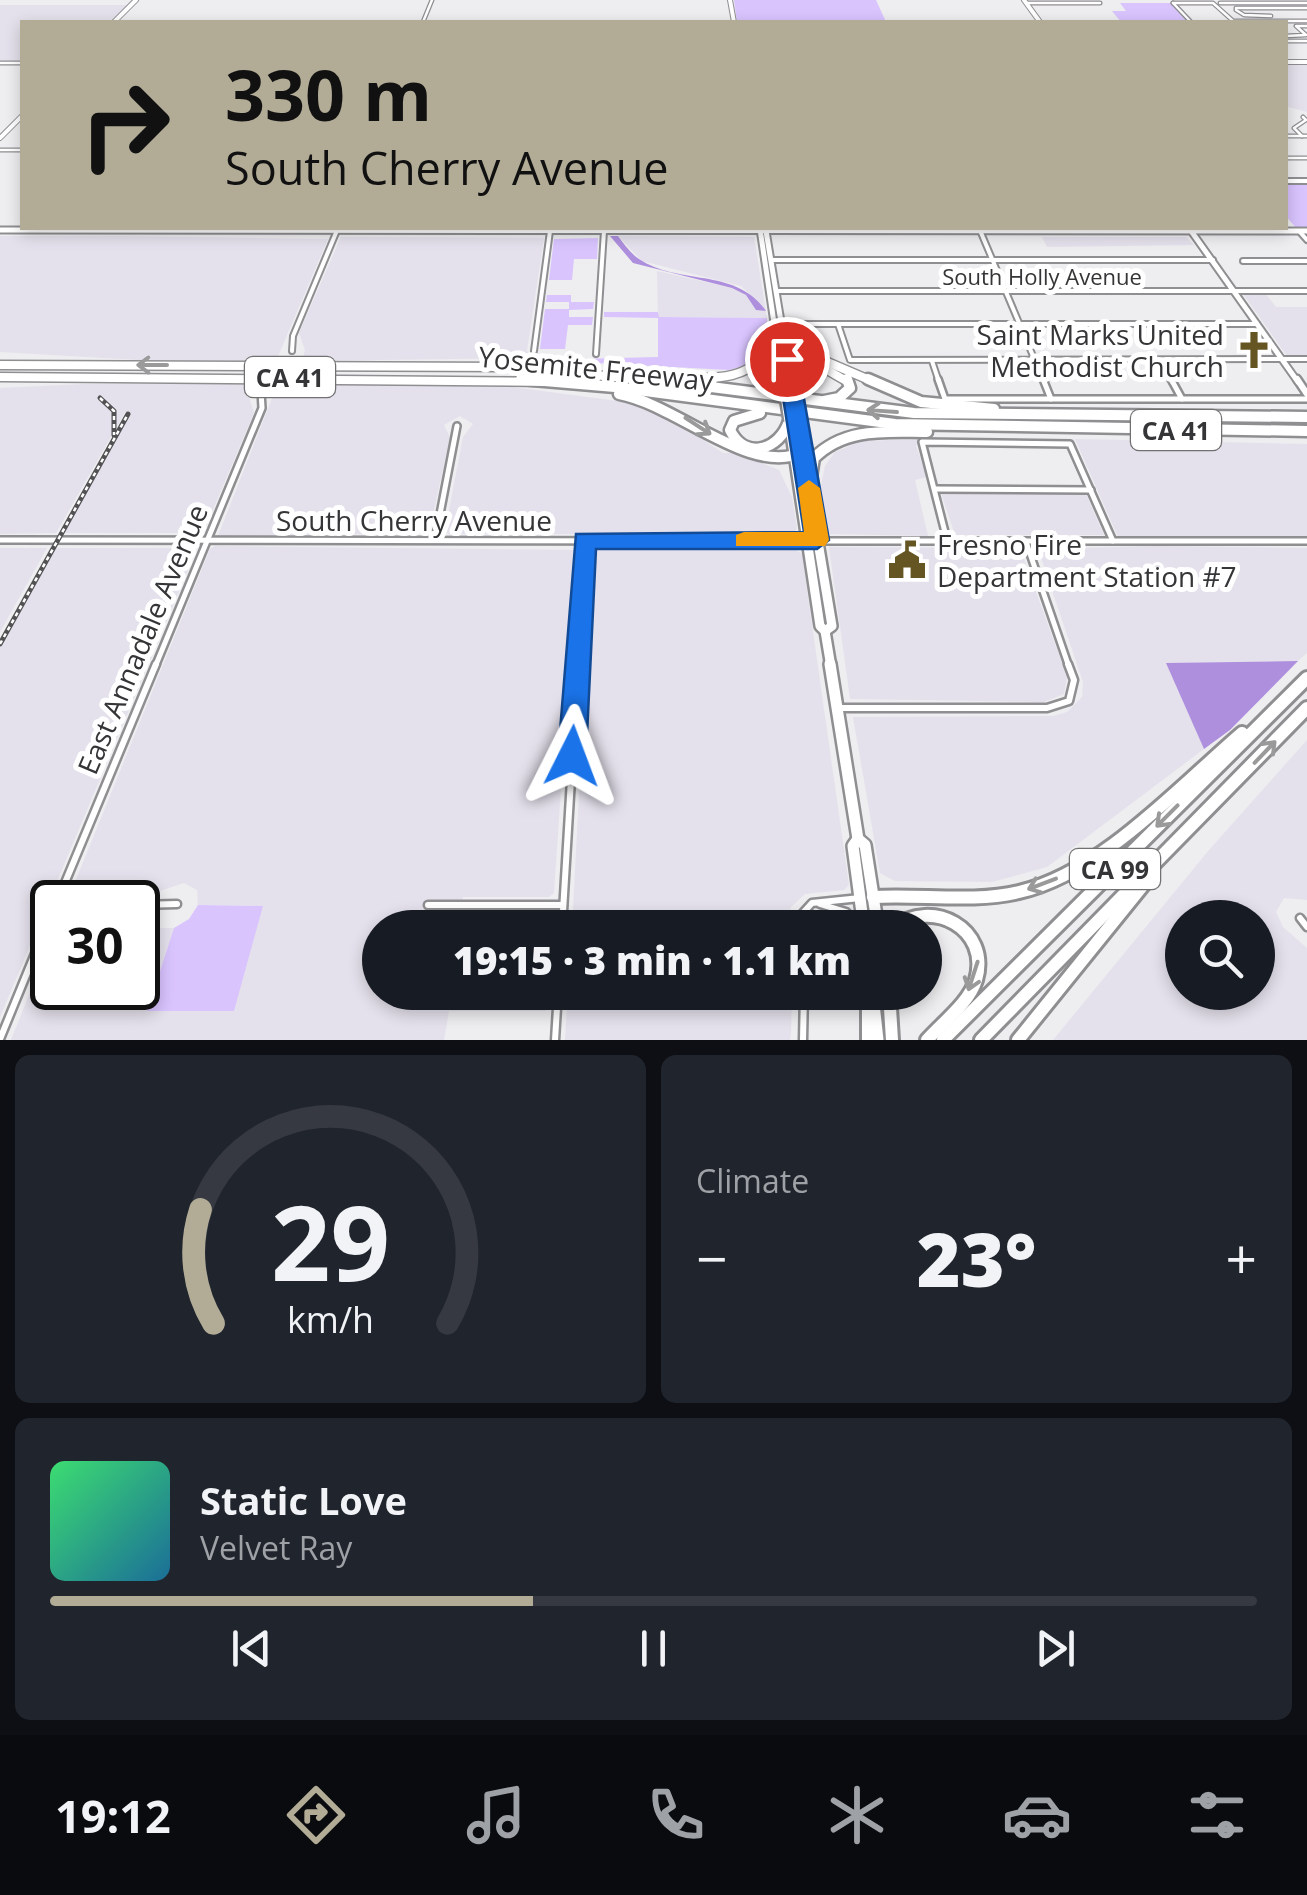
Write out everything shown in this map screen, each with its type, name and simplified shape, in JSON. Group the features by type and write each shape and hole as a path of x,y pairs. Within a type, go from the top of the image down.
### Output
{"highway":[{"path":"569,371 733,376 766,360 775,333"},
{"path":"783,361 830,363 898,394 934,405 1120,416"},
{"name":"Yosemite Freeway","path":"0,362 474,366 569,371 914,413 1306,417"},
{"path":"754,396 828,401 846,394 850,384 837,371 812,368 798,374 788,391"},
{"path":"504,378 639,398 682,416 738,450 798,455"},
{"name":"Yosemite Freeway","path":"0,379 504,378 615,387 797,419 937,427 1307,430"},
{"path":"747,414 797,419 785,439 769,448 744,446 730,434 734,421 747,414"},
{"path":"809,490 810,467 816,454 850,435 1095,430"},
{"name":"CA 99","path":"943,1040 1307,678"},
{"path":"867,898 1002,895 1060,878 1286,698"},
{"name":"CA 99","path":"982,1040 1307,708"},
{"path":"1018,1040 1174,846"},
{"path":"926,1040 974,984 978,959 966,932 942,916"},
{"path":"868,1040 869,1010"},
{"path":"890,1010 892,1040"}],"main road":[{"path":"116,20 136,0"},
{"path":"0,137 20,118"},
{"path":"763,231 782,324 783,361"},
{"path":"763,231 775,333 797,419 798,455 812,540 832,626 826,631 858,839 853,846 871,910"},
{"path":"1192,231 1307,396"},
{"path":"0,232 1304,234"},
{"path":"766,276 776,291"},
{"path":"771,308 782,324"},
{"path":"798,455 809,490 812,540"},
{"path":"865,910 867,898"},
{"path":"873,1010 878,1040"}],"street":[{"path":"1025,2 1098,2"},
{"path":"1190,20 1173,4 1213,3 1231,20"},
{"path":"1220,3 1307,5"},
{"path":"1272,20 1244,16 1234,8 1307,5"},
{"path":"1264,8 1272,20"},
{"path":"1285,8 1296,17"},
{"path":"1288,38 1306,35 1296,26 1307,24"},
{"path":"1288,39 1307,41"},
{"path":"1295,41 1307,49"},
{"path":"0,63 20,63"},
{"path":"0,71 9,63"},
{"path":"1304,117 1306,120 1294,128 1304,136"},
{"path":"14,124 20,124"},
{"path":"292,351 292,336 336,231"},
{"path":"979,231 1051,399"},
{"path":"596,354 604,232"},
{"path":"534,351 550,233"},
{"path":"771,260 1213,260"},
{"path":"1243,261 1307,261"},
{"name":"South Holly Avenue","path":"776,291 1307,291"},
{"path":"782,324 1258,324"},
{"path":"838,324 847,359 1307,359"},
{"path":"932,360 945,399 1307,396"},
{"path":"1160,360 1182,399"},
{"name":"East Annadale Avenue","path":"65,880 262,408 262,391"},
{"path":"435,540 457,426"},
{"path":"947,540 922,442 1063,442 1072,446 1113,541"},
{"path":"935,489 1091,490"},
{"name":"South Cherry Avenue","path":"0,540 1307,541"},
{"path":"563,910 584,540"},
{"path":"838,708 1046,708 1071,698 1074,680 1026,540"},
{"path":"812,904 867,898"},
{"path":"160,904 177,904"},
{"path":"808,910 812,904"},
{"path":"812,904 838,910"},
{"path":"428,905 563,905"},
{"path":"1300,918 1307,927"},
{"path":"0,1039 30,966"},
{"path":"555,1040 557,1010"},
{"path":"803,1040 804,1010"}],"shaded area":[{"path":"734,0 876,0 885,20 737,20"},
{"path":"1120,3 1170,3 1186,20 1119,20 1112,11 1126,11"},
{"path":"0,5 128,5 113,20 20,20 20,61 0,61"},
{"path":"1288,65 1307,65 1307,112 1288,107"},
{"path":"1288,181 1307,182 1307,229 1297,229 1288,218"},
{"path":"0,236 328,239 276,361 138,360 0,352"},
{"path":"610,236 618,236 636,257 655,267 739,288 766,311 756,310 746,295 732,288 633,263"},
{"path":"618,236 754,237 767,318 658,317 657,271 732,288 746,295 756,310 765,310 741,286 642,261"},
{"path":"341,237 544,238 527,351 533,358 302,361 305,350 299,333"},
{"path":"1042,237 1186,237 1194,245 1047,247"},
{"path":"598,238 597,259 574,259 572,280 549,280 554,239"},
{"path":"1265,293 1276,307 1307,307 1307,356 1287,356 1243,294"},
{"path":"547,295 571,295 571,302 594,302 593,309 569,310 569,317 593,317 592,325 568,325 565,349 540,349 545,309 569,309 569,302 546,302"},
{"path":"604,312 767,318 768,343 751,364 729,370 539,360 658,357 658,318 604,317"},
{"path":"278,383 489,384 633,403 665,415 723,453 736,453 779,470 792,497 797,529 791,534 448,534 445,531 463,437 473,424 460,416 444,425 450,437 429,533 218,536"},
{"path":"252,384 248,393 254,413 203,533 64,533 131,412 125,412 56,533 0,534 0,388"},
{"path":"920,439 916,446 927,477 915,480 928,536 830,534 823,530 818,500 825,466 835,452 862,441"},
{"path":"1075,439 1307,444 1307,536 1118,537"},
{"path":"1085,492 1104,535 955,535 941,493"},
{"path":"215,546 577,550 554,893 549,897 463,897 461,910 362,910 362,1010 546,1011 449,1011 444,1040 11,1040 30,992 30,1010 160,1010 160,999 262,906 198,905 197,890 184,883 160,891 160,880 76,880 210,549"},
{"path":"829,547 1020,548 1067,677 1064,694 1044,702 850,699"},
{"path":"0,548 47,548 0,632"},
{"path":"55,548 190,548 195,553 58,880 30,880 30,946 0,1017 0,648"},
{"path":"793,548 802,554 849,885 844,890 805,894 790,910 573,910 592,551"},
{"path":"1307,548 1307,653 1298,661 1167,664 1204,749 1047,867 992,882 895,881 880,873 853,717 1053,716 1067,712 1082,697 1083,682 1038,549"},
{"path":"1298,661 1230,730 1204,749 1166,663"},
{"path":"1307,740 1307,900 1284,898 1276,912 1283,927 1307,948 1307,1040 1053,1040 1165,904 1165,1010 1275,1010 1275,900 1168,900"},
{"path":"198,905 263,906 234,1011 147,1011 160,1010 160,971 174,928 189,919"},
{"path":"160,928 174,928 160,971"},
{"path":"567,1010 791,1010 790,1040 565,1040"}],"railway":[{"path":"100,398 114,411 114,435"},
{"path":"0,644 128,414"}],"slow traffic":[{"path":"744,540 817,540 809,488"}],"place":[{"name":"Saint Marks United Methodist Church","path":"1254,350"},
{"name":"Fresno Fire Department Station #7","path":"907,560"}],"route":[{"path":"572,756 584,540 817,540 787,359"}]}
